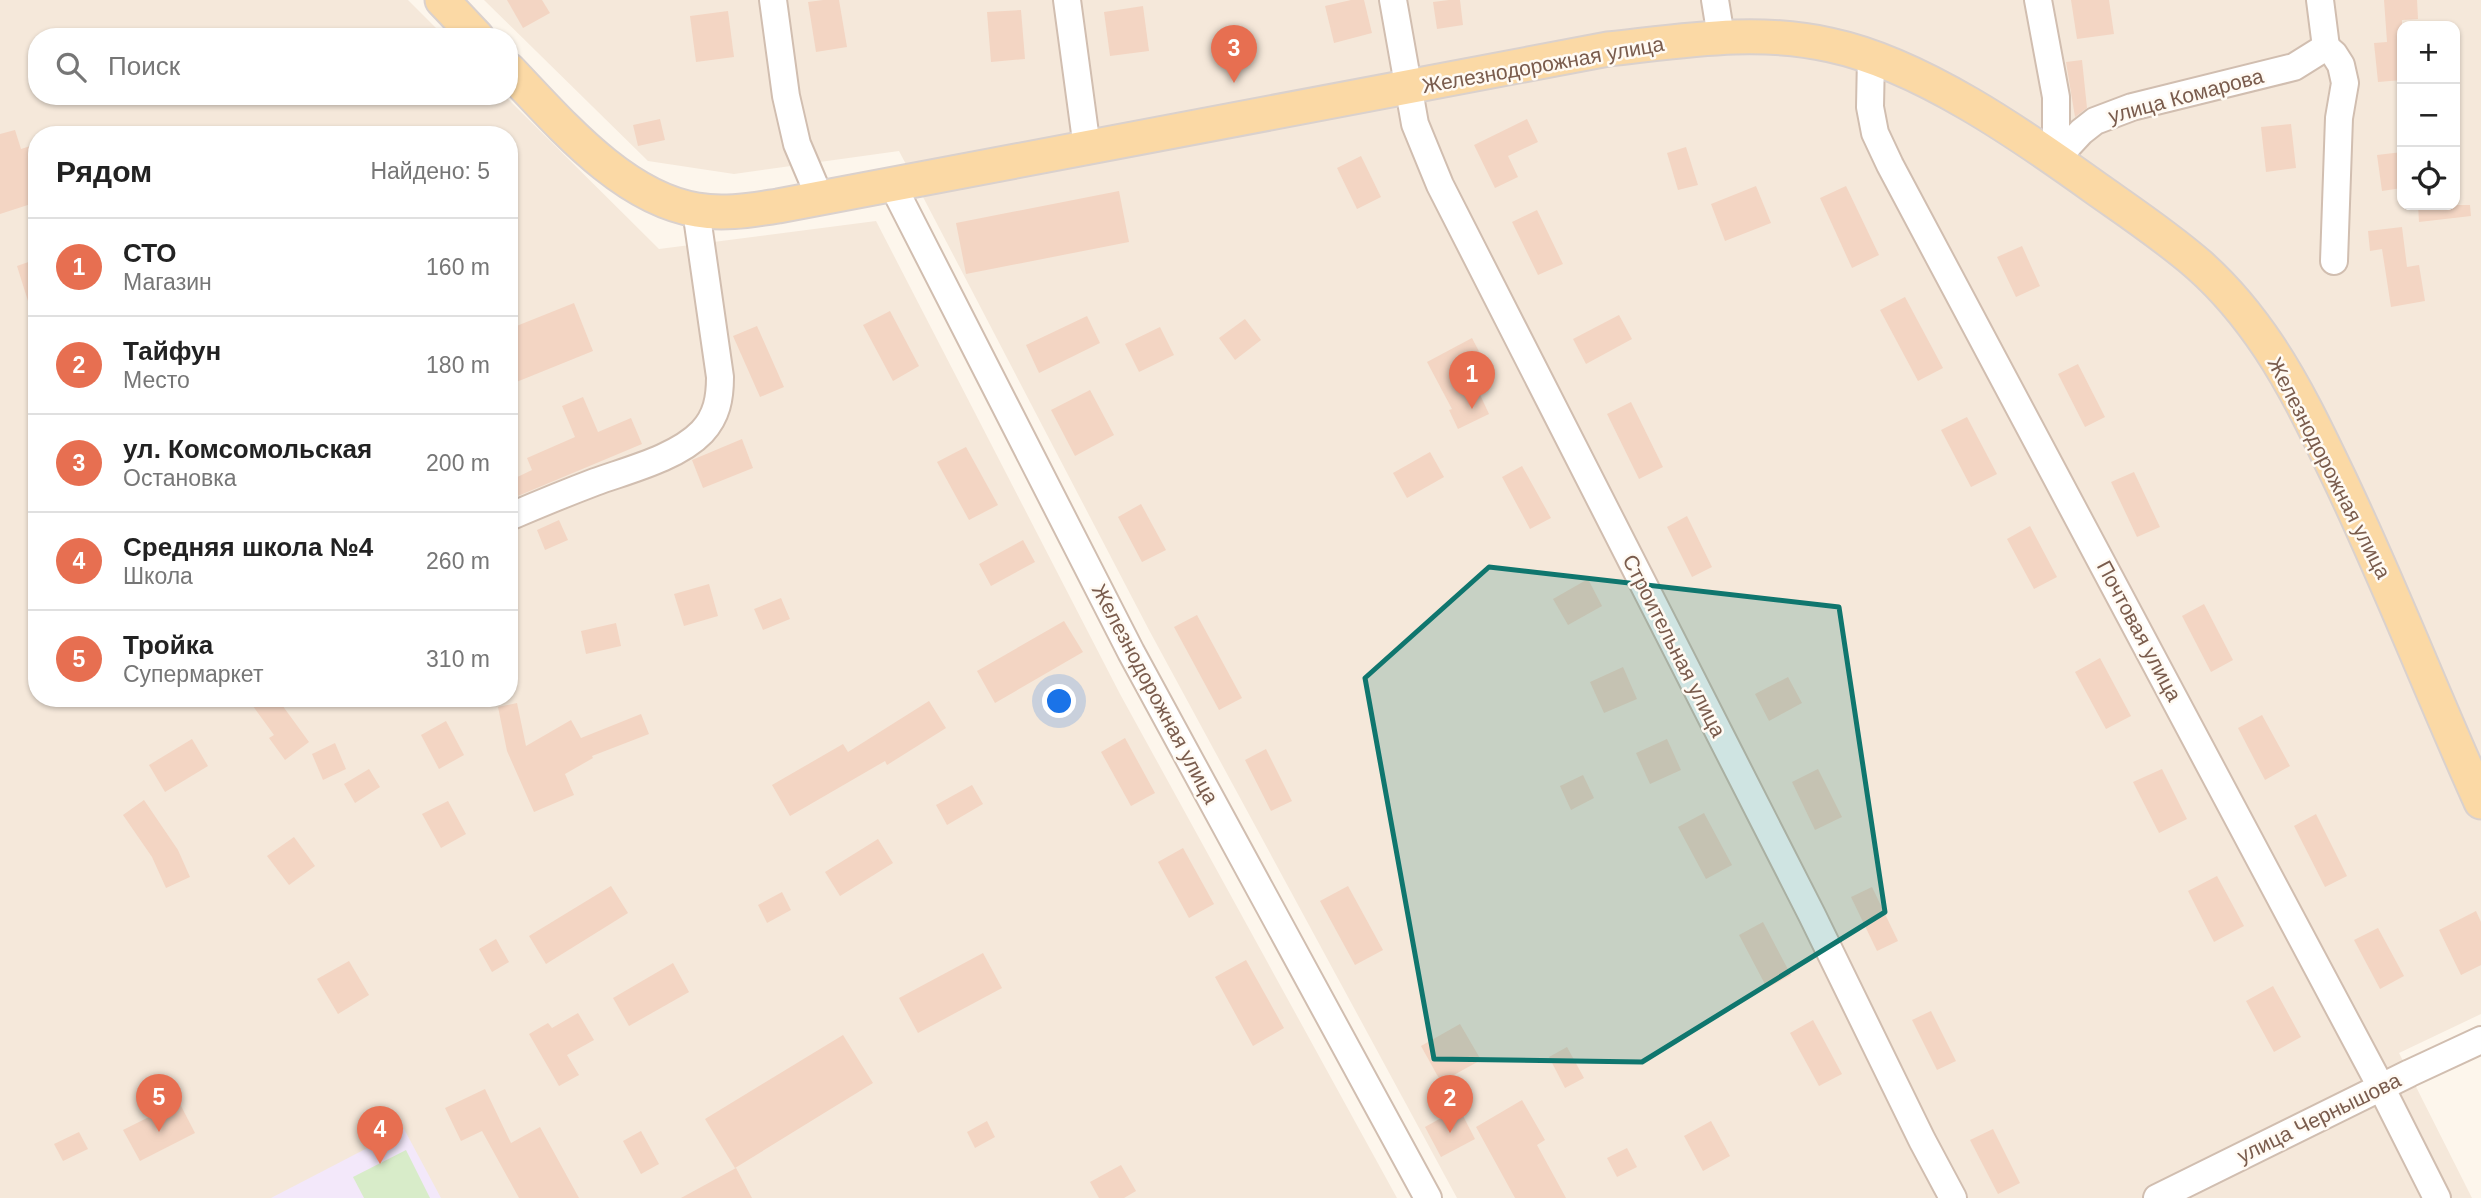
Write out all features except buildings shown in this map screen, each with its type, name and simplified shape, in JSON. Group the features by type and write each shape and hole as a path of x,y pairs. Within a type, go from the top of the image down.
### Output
{"main road":[{"path":"442,0 468,28"},
{"name":"Железнодорожная улица","path":"518,79 617,174 667,202 696,210 742,211 1608,49 1721,37 1758,36 1829,44 1871,56 1910,73 1959,100 2056,159 2199,265 2229,295 2271,351 2312,422 2364,530 2481,802"}],"street":[{"path":"773,0 786,96 797,144 820,198"},
{"path":"1067,0 1087,148"},
{"name":"Строительная улица","path":"1393,0 1415,124 1440,186 1806,903 1953,1198"},
{"path":"1715,0 1721,37"},
{"path":"2038,0 2056,97 2056,159"},
{"path":"2320,0 2326,47 2341,65 2345,83 2339,118 2334,261"},
{"name":"улица Комарова","path":"2056,159 2095,121 2132,107 2294,67 2326,47"},
{"name":"Почтовая улица","path":"1871,56 1870,107 1875,133 1889,165 2381,1087 2437,1198"},
{"name":"Железнодорожная улица","path":"892,184 1131,652 1427,1198"},
{"path":"518,513 667,455 701,434 712,419 720,398 720,377 696,210"},
{"name":"улица Чернышова","path":"2157,1198 2381,1087 2481,1041"}],"highlighted area":[{"path":"1489,567 1839,607 1885,912 1642,1062 1434,1059 1365,678"}],"shaded area":[{"path":"0,0 408,0 436,28 28,28 28,105 514,105 659,249 876,221 1120,694 1397,1198 0,1198"},
{"path":"484,0 2481,0 2481,1014 2399,1053 2472,1198 1457,1198 1149,630 899,151 734,174 648,161 518,33 518,28 513,28"},
{"path":"404,1129 441,1198 271,1198"}],"green space":[{"path":"406,1150 430,1198 364,1198 353,1177"}],"place":[{"name":"ул. Комсомольская","path":"1234,83"},
{"name":"СТО","path":"1472,409"},
{"name":"Тройка","path":"159,1132"},
{"name":"Тайфун","path":"1450,1133"},
{"name":"Средняя школа №4","path":"380,1164"}]}
